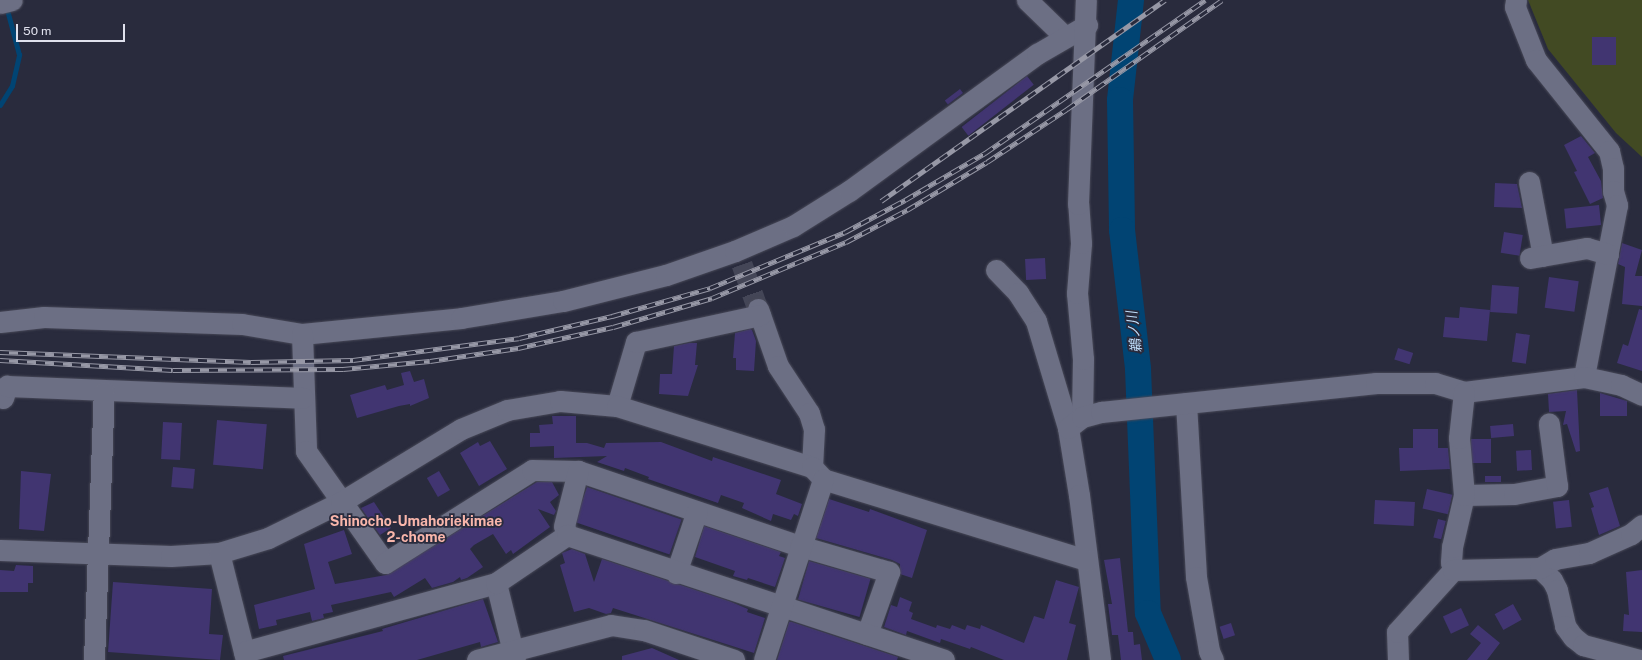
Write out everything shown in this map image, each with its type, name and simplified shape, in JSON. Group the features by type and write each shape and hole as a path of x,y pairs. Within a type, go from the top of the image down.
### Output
{"street":[{"path":"0,3 12,0"},
{"path":"1028,0 1064,36"},
{"path":"1086,0 1087,25 1078,204 1081,243 1077,292 1083,359 1083,419 1079,495 1086,560 1100,660"},
{"path":"1516,0 1516,7 1536,60 1609,151 1613,168 1613,190 1617,205 1584,377"},
{"path":"0,322 44,317 242,324 302,334 461,318 564,301 738,257 793,226 849,191 1064,36 1087,25"},
{"path":"1529,182 1537,257 1588,248 1608,254"},
{"path":"996,270 1018,293 1036,321 1083,419"},
{"path":"617,406 636,342 759,312 778,366 809,413 814,429 817,473 800,546 764,660"},
{"path":"302,334 306,451 385,563 532,470 578,471 800,546 888,572 867,634"},
{"path":"1083,419 1180,404 1376,383 1435,383 1464,392 1584,377 1621,384 1642,395"},
{"path":"3,398 7,386 104,392 303,398"},
{"path":"94,660 104,392"},
{"path":"1453,570 1450,562 1452,547 1464,495 1459,438 1464,392"},
{"path":"0,550 171,556 219,553 268,538 341,502 461,429 507,410 560,401 617,406 817,473 1086,560"},
{"path":"1180,404 1196,577 1213,660"},
{"path":"1464,495 1514,494 1557,486 1549,424"},
{"path":"567,535 564,526 578,471"},
{"path":"676,573 697,511"},
{"path":"1400,659 1397,632 1453,570 1540,568 1555,559 1589,553 1631,534 1642,525"},
{"path":"219,553 245,656 496,583 567,535"},
{"path":"567,535 676,573 944,660"},
{"path":"1540,568 1552,580 1557,590 1564,626 1573,637 1583,645 1639,660"},
{"path":"496,583 514,655"},
{"path":"477,660 514,655 612,625 644,630 734,660"}],"green space":[{"path":"1528,0 1642,0 1642,157 1616,133 1548,49"}],"building":[{"path":"1592,37 1616,37 1616,65 1592,65"},
{"path":"1027,76 1034,85 968,136 962,127"},
{"path":"960,89 963,93 948,104 945,100"},
{"path":"1581,136 1595,153 1588,157 1601,181 1603,198 1590,204 1574,172 1577,171 1564,145"},
{"path":"1495,183 1517,184 1522,208 1494,207"},
{"path":"1599,205 1601,225 1566,229 1564,209"},
{"path":"1504,232 1523,235 1519,256 1501,253"},
{"path":"1622,243 1642,250 1635,276 1642,276 1642,306 1622,304 1625,267 1618,264"},
{"path":"1045,258 1046,279 1026,280 1025,259"},
{"path":"1549,277 1579,281 1574,312 1545,308"},
{"path":"1492,285 1519,287 1517,314 1490,312"},
{"path":"1460,307 1490,310 1487,341 1443,337 1445,317 1459,318"},
{"path":"1639,309 1642,310 1642,371 1617,363 1623,344 1628,346"},
{"path":"750,329 752,330 756,341 754,371 736,370 736,358 733,358 735,333"},
{"path":"1516,333 1530,335 1526,364 1512,362"},
{"path":"697,343 695,365 698,365 688,396 659,394 660,374 672,374 674,346"},
{"path":"1398,348 1413,353 1410,364 1394,359"},
{"path":"410,371 414,382 424,379 429,398 410,406 410,404 399,406 357,418 350,395 385,385 387,390 404,385 401,373"},
{"path":"1577,390 1580,451 1576,452 1567,424 1563,425 1566,411 1549,412 1548,394"},
{"path":"1600,393 1627,401 1627,416 1600,416"},
{"path":"552,416 576,416 576,443 587,443 604,448 606,443 661,442 712,461 713,457 781,480 776,494 802,504 798,516 794,514 791,520 773,514 771,521 742,508 744,503 721,495 718,503 648,479 649,477 625,468 624,471 597,462 607,456 554,458 554,446 530,447 530,433 540,433 539,425 553,424"},
{"path":"217,420 267,424 263,469 213,465"},
{"path":"163,422 182,423 180,460 161,459"},
{"path":"1513,424 1514,436 1491,438 1490,426"},
{"path":"1413,429 1438,429 1438,448 1448,448 1450,469 1400,471 1399,448 1413,448"},
{"path":"1471,439 1491,439 1491,463 1471,463"},
{"path":"490,441 507,469 479,486 460,453 478,442 480,446"},
{"path":"1531,450 1532,470 1517,471 1516,451"},
{"path":"173,467 195,469 193,489 171,487"},
{"path":"21,471 51,474 44,531 19,529"},
{"path":"439,471 450,490 438,497 427,478"},
{"path":"1485,476 1501,476 1501,482 1485,482"},
{"path":"537,482 552,482 559,495 550,502 556,511 554,515 538,509 550,527 513,554 511,550 506,554 493,534 470,549 483,567 467,578 461,580 460,577 453,582 432,588 425,578 394,597 391,592 331,605 333,612 323,614 324,618 312,621 310,612 276,620 277,625 259,629 254,605 315,589 304,544 344,530 352,554 328,562 335,584 386,575"},
{"path":"587,487 682,520 670,555 575,522"},
{"path":"1608,487 1620,526 1599,535 1591,508 1594,507 1589,493"},
{"path":"1427,489 1452,495 1448,514 1423,508"},
{"path":"829,499 869,512 870,509 927,530 912,578 900,574 900,564 892,560 816,538"},
{"path":"1375,500 1415,502 1414,526 1374,524"},
{"path":"1569,500 1572,527 1556,529 1553,502"},
{"path":"374,502 391,528 380,535 361,508"},
{"path":"1438,519 1446,521 1441,539 1433,537"},
{"path":"704,526 781,552 779,556 785,558 775,587 748,578 747,580 733,576 735,571 695,557"},
{"path":"572,549 585,554 594,582 602,559 729,601 748,609 747,612 765,618 754,653 613,608 611,613 606,614 589,608 574,612 560,565 565,563 562,553"},
{"path":"1120,558 1128,632 1133,632 1134,645 1140,644 1142,660 1121,660 1118,635 1112,635 1108,604 1112,604 1104,560"},
{"path":"809,561 871,579 859,617 798,599"},
{"path":"16,565 33,566 33,583 28,583 28,592 0,592 0,570 14,571"},
{"path":"1642,570 1642,632 1623,631 1624,614 1629,615 1626,572"},
{"path":"1056,580 1079,587 1069,623 1076,625 1067,660 1004,660 971,647 970,649 941,639 940,643 907,631 906,635 884,627 891,605 897,607 900,597 912,602 909,611 913,613 911,619 936,628 937,625 950,629 952,625 965,630 967,625 980,629 981,625 1024,643 1034,616 1044,619"},
{"path":"113,582 212,589 209,634 223,635 220,660 108,652"},
{"path":"483,599 498,642 481,647 480,642 417,660 284,660 283,656 383,631 382,629"},
{"path":"1513,604 1522,620 1503,630 1495,614"},
{"path":"1461,608 1469,625 1451,634 1443,616"},
{"path":"789,622 898,657 897,660 777,660"},
{"path":"1231,623 1235,635 1224,639 1220,627"},
{"path":"1478,625 1500,643 1487,660 1467,660 1481,643 1470,634"},
{"path":"652,648 679,660 622,660 622,656"}],"waterway":[{"name":"鵜ノ川","path":"1131,0 1120,100 1122,230 1138,369 1148,613 1168,660"},
{"path":"0,105 12,86 19,55 6,6"}],"tunnel":[{"path":"742,264 758,309"}],"railway":[{"path":"881,201 1165,0"},
{"path":"0,352 251,362 353,360 519,338 612,316 710,288 845,232 905,200 985,153 1205,0"},
{"path":"0,360 173,370 343,369 430,361 518,348 613,327 712,298 846,242 907,210 987,162 1067,109 1222,0"}],"district":[{"name":"Shinocho-Umahoriekimae 2-chome","path":"416,530"}]}
